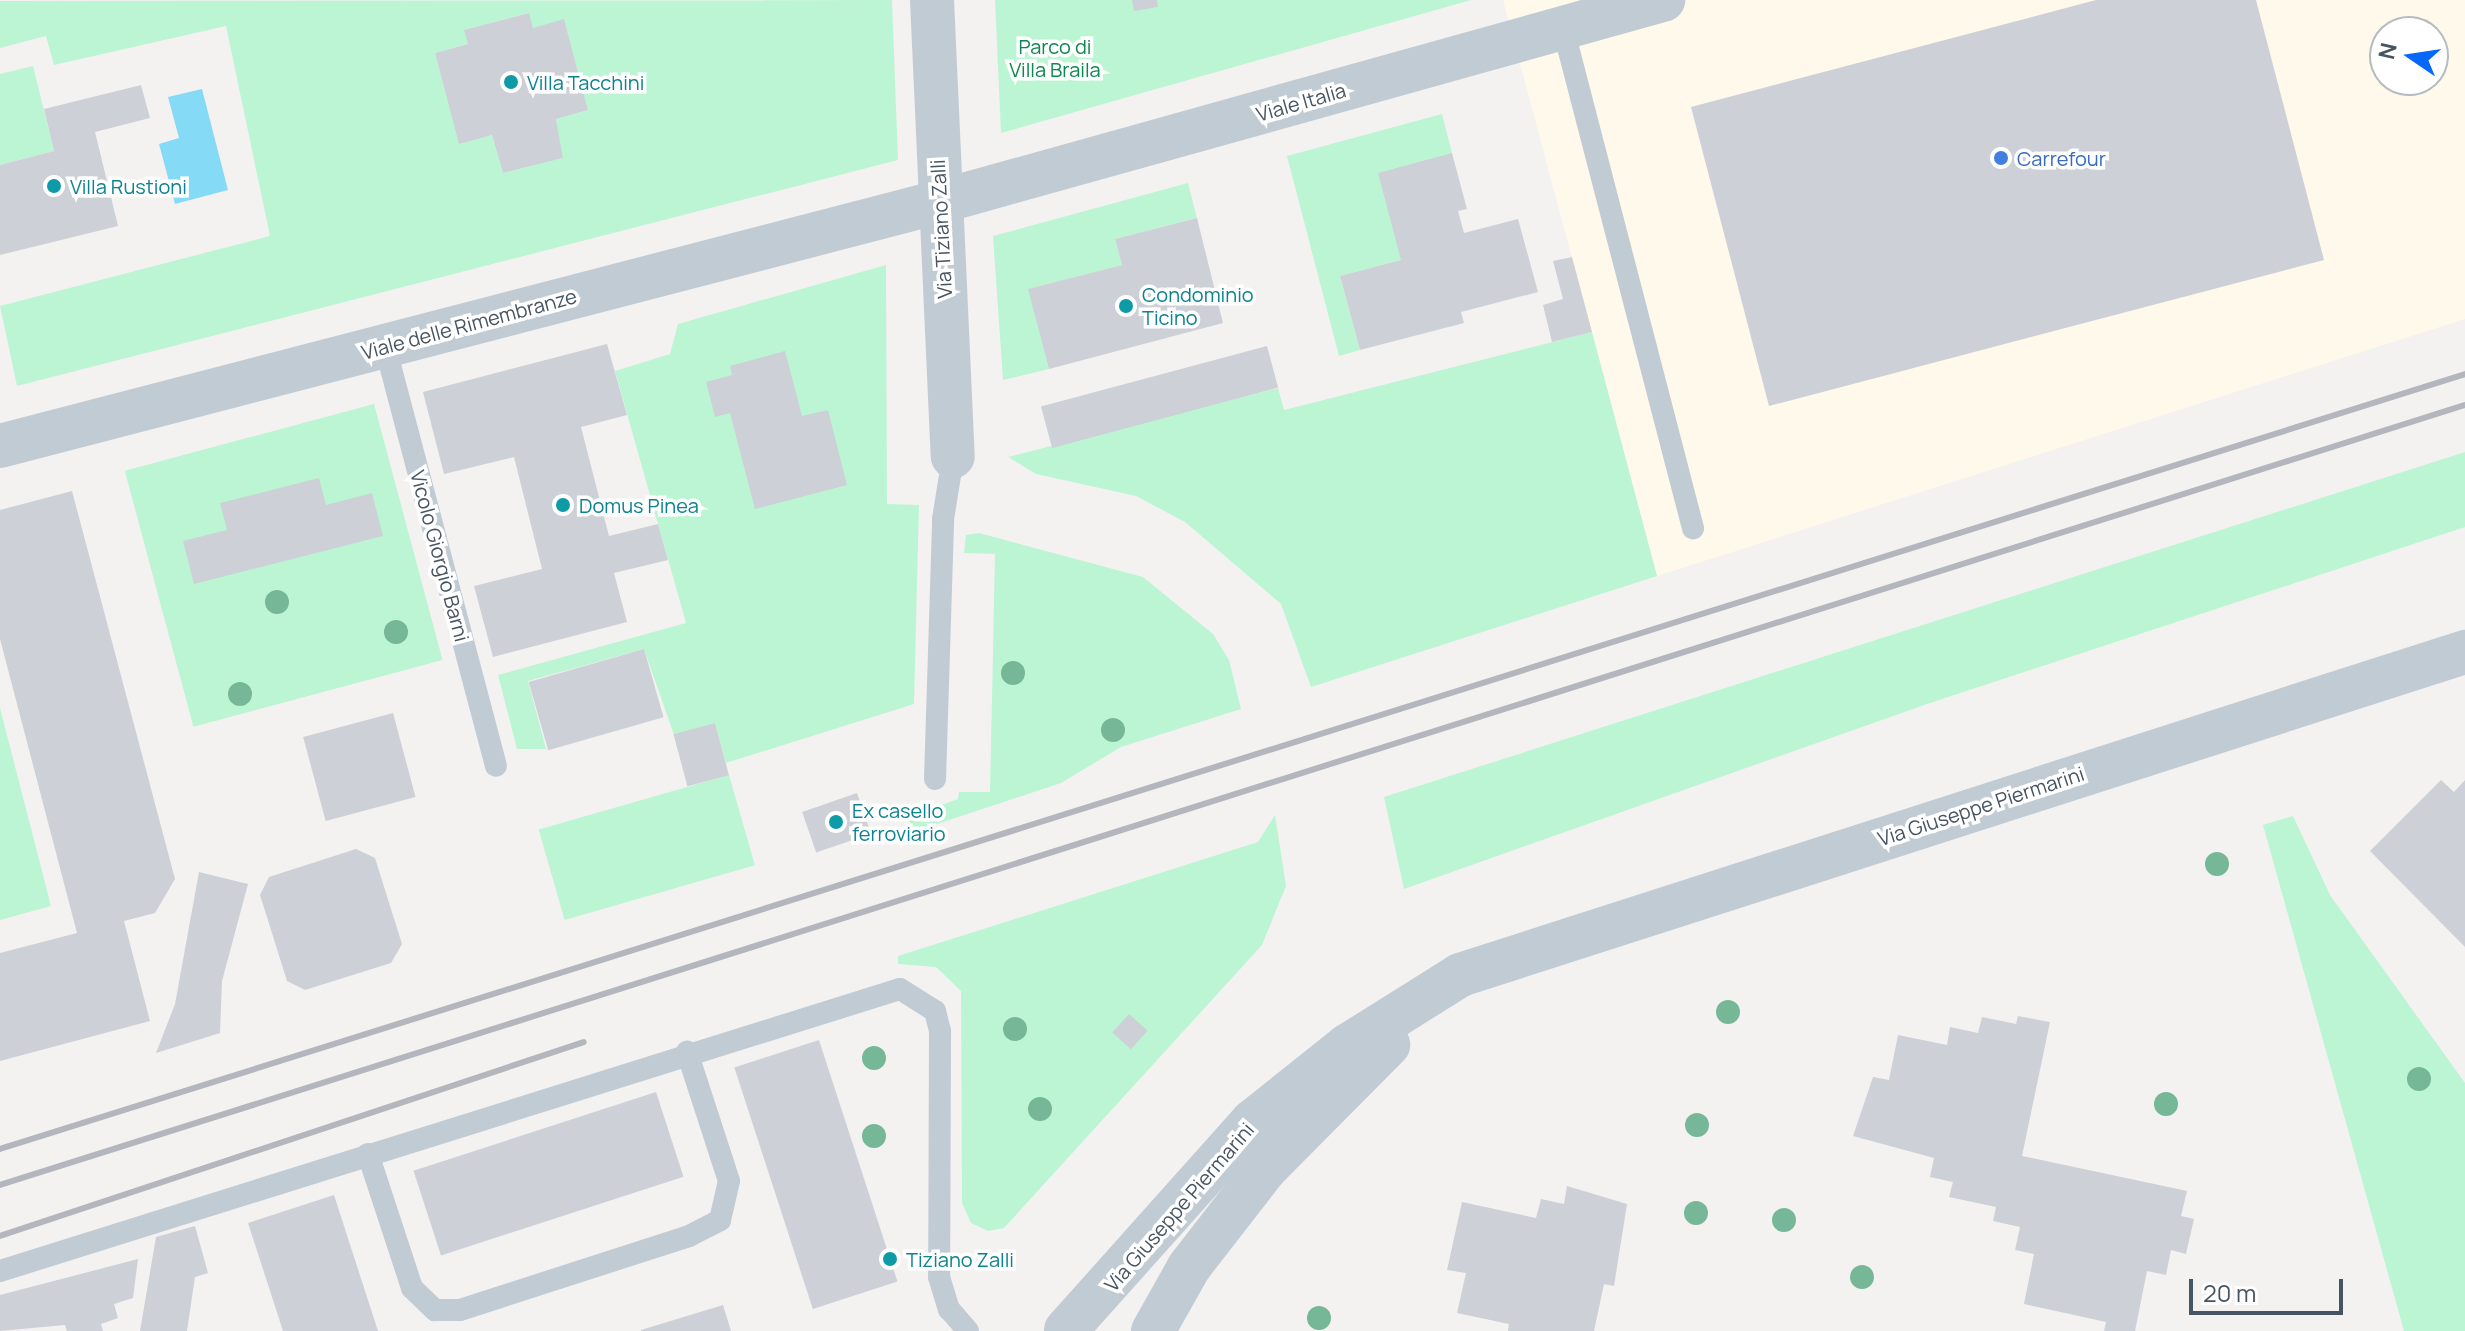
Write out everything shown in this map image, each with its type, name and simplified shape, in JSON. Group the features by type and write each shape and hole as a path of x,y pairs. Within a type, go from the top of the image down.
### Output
{"street":[{"name":"Via Tiziano Zalli","path":"932,0 953,457"},
{"name":"Viale Italia","path":"939,202 1663,0"},
{"name":"Viale delle Rimembranze","path":"0,446 939,202"},
{"name":"Via Giuseppe Piermarini","path":"1064,1331 1253,1121 1347,1046 1460,975 2465,652"},
{"name":"Via Giuseppe Piermarini","path":"1153,1331 1189,1267 1265,1169 1406,1028 1498,961"}],"lane":[{"path":"1563,28 1693,528"},
{"name":"Vicolo Giorgio Barni","path":"385,346 496,766"},
{"path":"935,779 943,519 953,457"},
{"path":"0,1271 879,991 909,992 935,1011 940,1031 939,1277 949,1309 968,1331"},
{"path":"368,1154 412,1288 435,1310 460,1310 689,1236 720,1220 729,1181 687,1052"}],"shaded area":[{"path":"1503,0 2465,0 2465,319 1657,576"}],"green space":[{"path":"892,0 898,160 17,386 0,306 270,236 226,26 54,65 46,36 0,48 0,1","holes":["528,13 533,28 564,20 588,110 556,119 562,158 503,173 492,135 459,143 435,53 468,44 465,30"]},
{"name":"Parco di Villa Braila","path":"995,0 1471,0 1001,133"},
{"path":"33,66 54,151 0,165 0,74"},
{"path":"1442,114 1452,153 1401,260 1340,276 1360,350 1339,356 1287,156"},
{"path":"1188,183 1197,218 1115,239 1122,265 1029,289 1049,369 1003,380 993,236"},
{"path":"886,265 887,504 919,505 914,704 726,763 715,723 674,735 644,649 528,681 546,749 517,749 498,675 686,623 615,371 670,354 678,324"},
{"path":"1592,332 1657,576 1311,687 1281,604 1185,522 1136,496 1036,474 1008,457 1278,388 1284,410"},
{"path":"374,404 443,660 193,727 125,471"},
{"path":"2465,452 2465,527 1927,704 1404,889 1384,797"},
{"path":"979,533 1143,577 1213,634 1229,660 1241,709 1121,747 1061,783 913,832 908,817 958,799 959,792 990,792 995,554 964,553 966,535"},
{"path":"0,708 51,906 0,920"},
{"path":"729,775 755,865 565,920 539,830"},
{"path":"1275,815 1286,886 1262,945 1004,1228 988,1231 971,1223 962,1203 961,991 936,967 898,964 898,956 1258,842"},
{"path":"2293,816 2330,895 2465,1083 2465,1331 2404,1331 2263,825"}],"water":[{"path":"202,89 228,190 175,204 159,144 179,138 168,97"}],"building":[{"path":"1132,0 1157,0 1158,7 1134,11"},
{"name":"Carrefour","path":"2096,0 2256,0 2324,260 1769,406 1691,107"},
{"name":"Villa Tacchini","path":"529,13 533,28 564,19 588,110 556,119 563,158 503,173 492,135 459,144 435,53 468,44 464,30"},
{"name":"Villa Rustioni","path":"141,85 150,118 95,132 118,226 0,255 0,165 54,151 44,109"},
{"path":"1452,153 1467,209 1458,211 1464,233 1518,219 1538,292 1461,312 1464,323 1360,350 1340,276 1401,260 1378,173"},
{"name":"Condominio Ticino","path":"1197,218 1223,323 1049,369 1028,289 1122,265 1115,239"},
{"path":"1572,257 1592,332 1552,342 1543,305 1563,299 1553,261"},
{"name":"Domus Pinea","path":"607,344 627,415 581,427 609,536 658,524 668,560 614,573 627,622 493,657 474,586 542,569 514,457 444,474 423,392"},
{"path":"1267,346 1278,388 1052,448 1041,407"},
{"path":"785,351 802,416 828,410 847,485 755,509 730,413 715,417 706,382 732,375 730,366"},
{"path":"319,478 326,505 372,493 383,536 194,584 183,541 227,530 220,503"},
{"path":"72,491 175,879 155,913 124,921 150,1021 0,1061 0,953 77,933 0,639 0,510"},
{"path":"644,649 664,717 548,750 529,682"},
{"path":"393,713 416,797 326,821 303,737"},
{"path":"715,723 729,775 687,786 673,734"},
{"path":"2441,780 2454,792 2465,780 2465,947 2370,851"},
{"name":"Ex casello ferroviario","path":"857,793 871,834 816,853 802,812"},
{"path":"356,849 375,858 402,944 391,963 305,990 287,981 260,895 269,877"},
{"path":"199,872 248,884 222,981 220,1033 156,1053 175,1004"},
{"path":"1129,1014 1148,1031 1131,1049 1112,1033"},
{"path":"2018,1016 2050,1022 2022,1156 2187,1191 2181,1216 2194,1219 2186,1254 2171,1250 2166,1275 2147,1271 2135,1331 2104,1331 2106,1322 2024,1304 2034,1254 2015,1250 2020,1227 1993,1221 1996,1207 1949,1197 1953,1182 1930,1177 1934,1158 1853,1136 1873,1077 1889,1080 1898,1035 1947,1045 1950,1027 1978,1033 1982,1017 2016,1024"},
{"path":"819,1040 897,1282 813,1309 734,1068"},
{"path":"656,1092 684,1177 441,1255 413,1171"},
{"path":"1567,1186 1627,1204 1614,1286 1604,1284 1594,1331 1508,1331 1509,1324 1457,1313 1466,1273 1447,1270 1462,1202 1536,1218 1541,1199 1564,1204"},
{"path":"334,1195 378,1331 283,1331 248,1223"},
{"path":"195,1226 208,1273 195,1277 187,1331 140,1331 156,1237"},
{"path":"138,1259 133,1298 114,1304 118,1318 101,1324 103,1331 67,1331 65,1325 0,1331 0,1295"},
{"path":"723,1305 731,1331 641,1331 641,1330"}],"railway":[{"path":"0,1149 2465,374"},
{"path":"0,1185 2465,405"},
{"path":"0,1236 584,1042"}],"place":[{"name":"Villa Tacchini","path":"511,82"},
{"name":"Carrefour","path":"2001,158"},
{"name":"Villa Rustioni","path":"54,186"},
{"name":"Condominio Ticino","path":"1126,306"},
{"name":"Domus Pinea","path":"563,505"},
{"name":"Ex casello ferroviario","path":"836,822"},
{"name":"Tiziano Zalli","path":"890,1259"}]}
